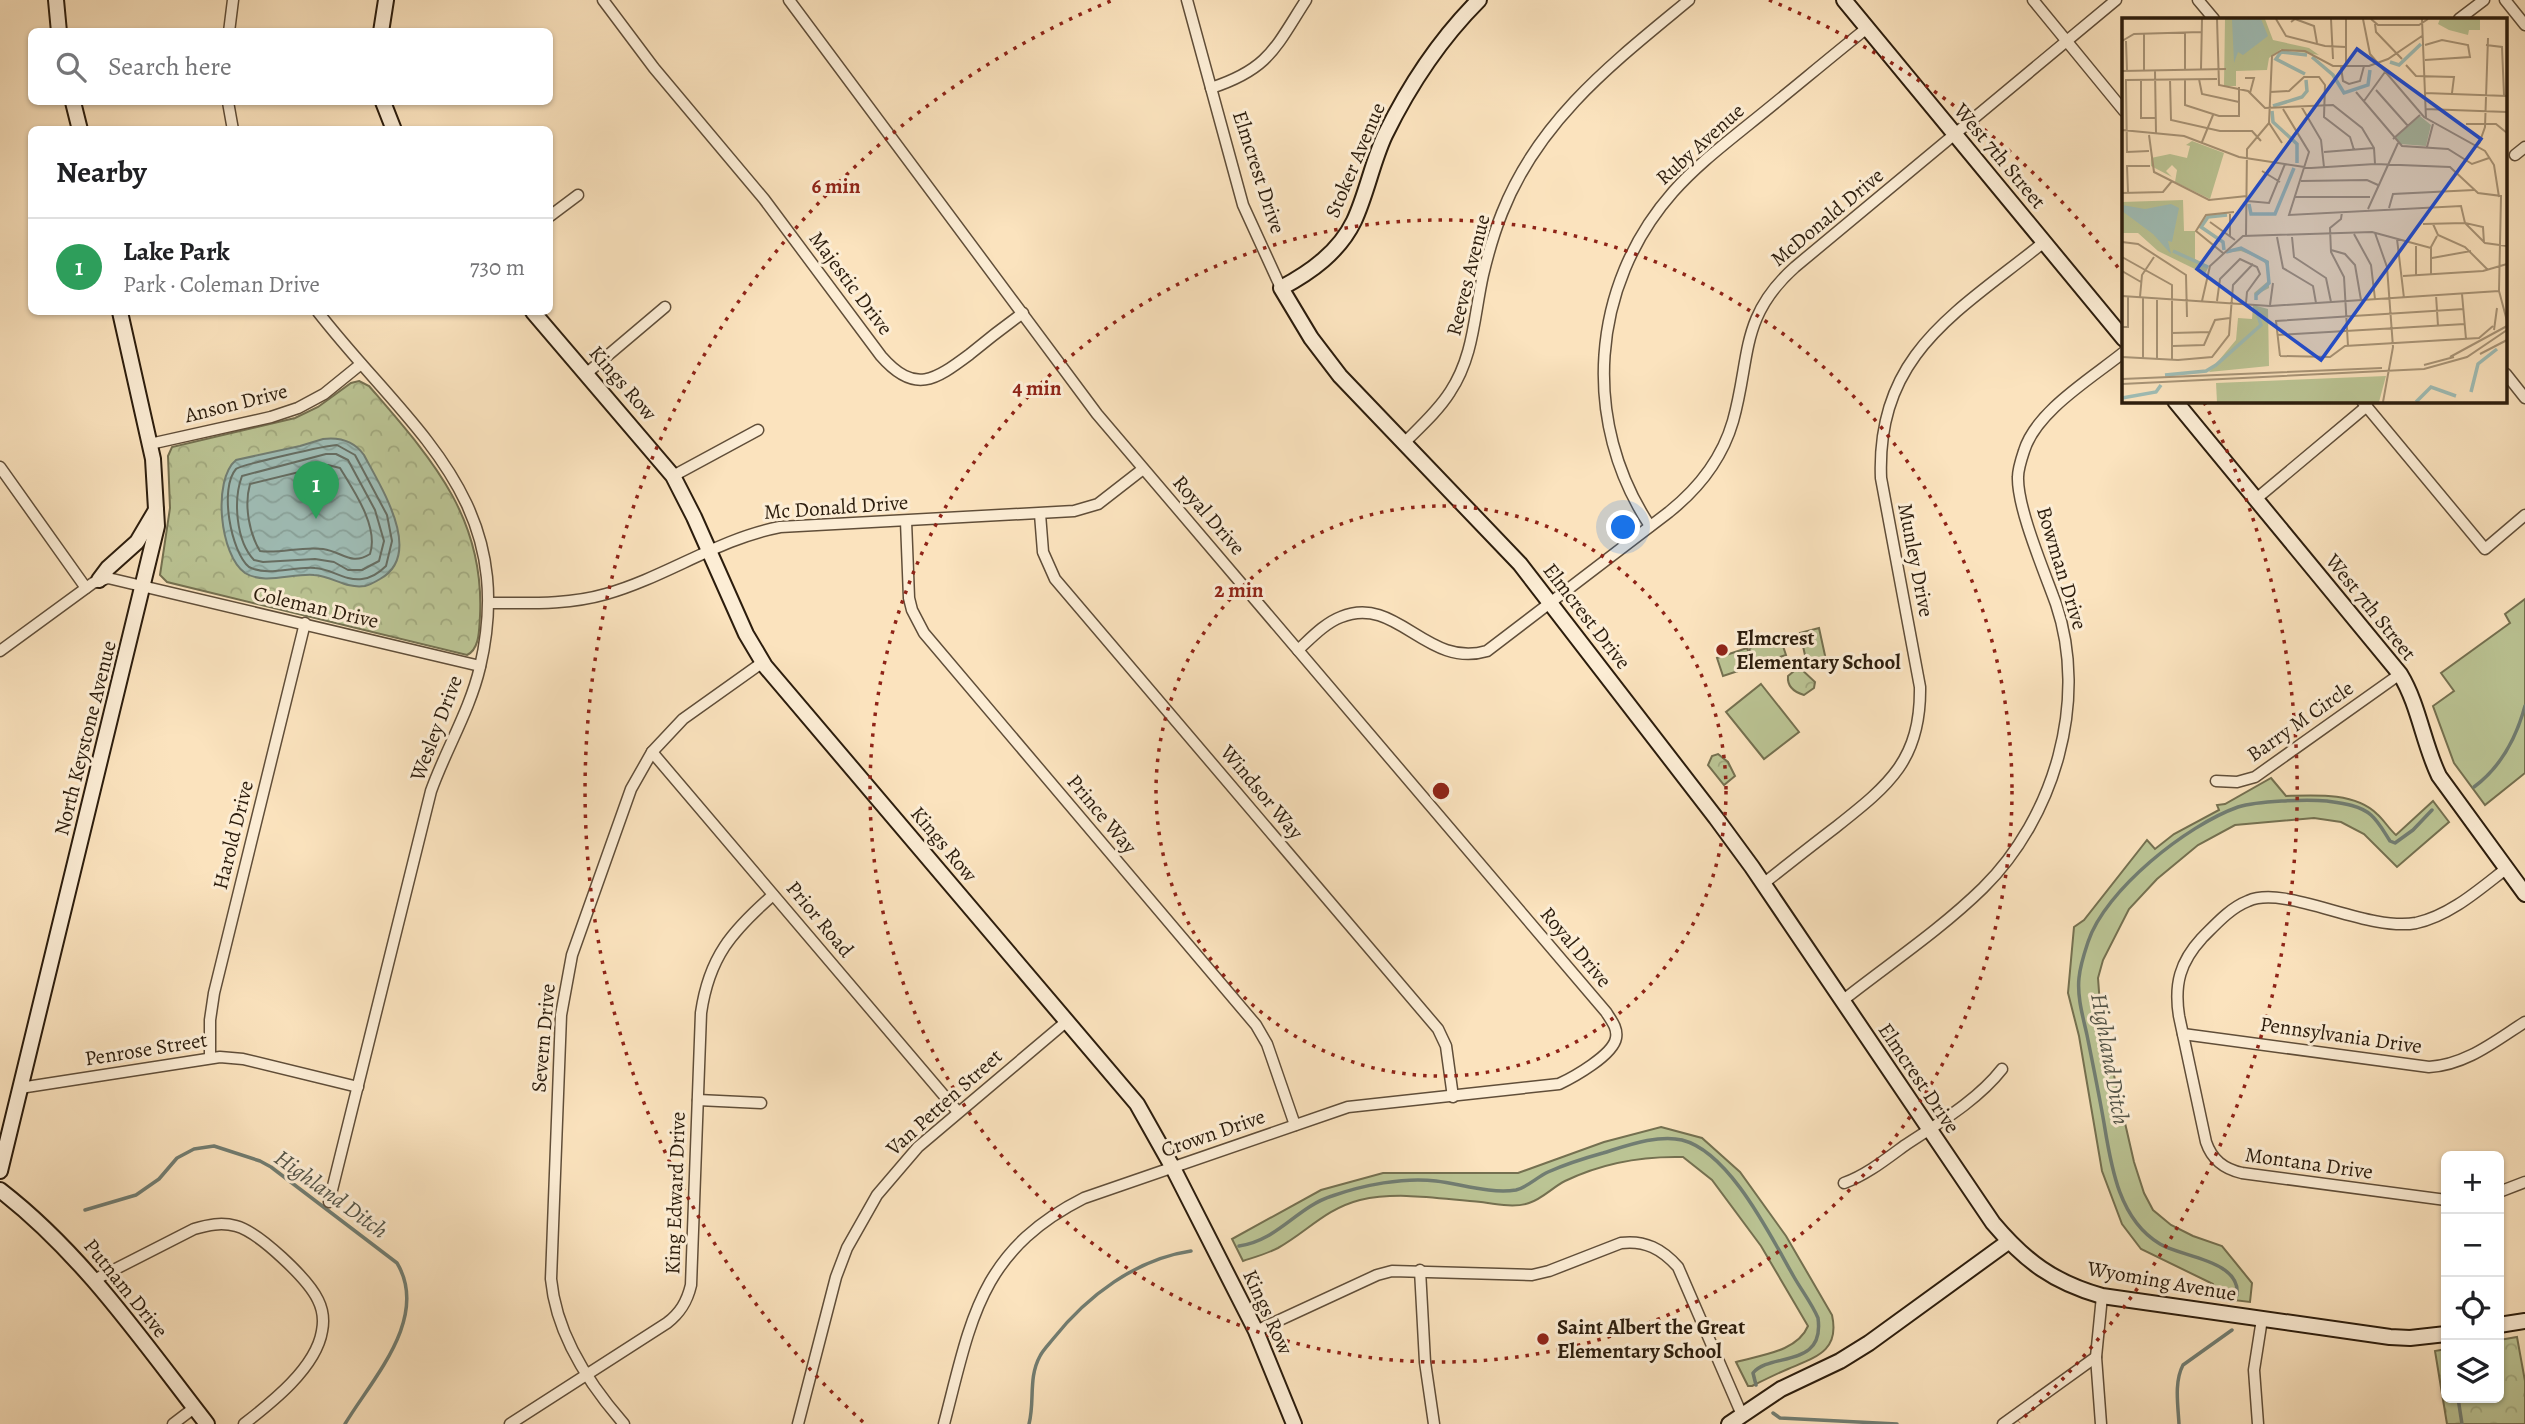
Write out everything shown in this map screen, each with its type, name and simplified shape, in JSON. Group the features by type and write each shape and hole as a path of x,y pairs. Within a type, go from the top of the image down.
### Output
{"street":[{"path":"56,0 59,28"},
{"path":"230,28 233,0"},
{"path":"382,28 386,0"},
{"name":"Majestic Drive","path":"603,0 654,68 764,200 881,356 897,372 914,380 935,378 1023,313"},
{"name":"Royal Drive","path":"789,0 1097,414 1606,1012 1614,1024 1616,1039"},
{"name":"Elmcrest Drive","path":"1187,0 1243,205 1281,288 1311,338 1340,376 1503,545 1552,603 1729,835 2008,1242"},
{"path":"1211,88 1237,79 1266,60 1306,0"},
{"name":"Stoker Avenue","path":"1281,288 1320,264 1346,236 1355,219 1383,139 1410,89 1448,35 1479,0"},
{"name":"Reeves Avenue","path":"1404,443 1437,408 1458,378 1470,348 1492,240 1510,195 1532,156 1584,89 1689,0"},
{"name":"West 7th Street","path":"1844,0 2122,337"},
{"path":"2033,0 2122,109"},
{"name":"McDonald Drive","path":"1298,650 1338,618 1364,612 1392,620 1443,650 1457,654 1478,654 1494,647 1686,498 1719,456 1733,421 1752,323 1772,289 2116,0"},
{"path":"2199,0 2213,18"},
{"path":"2460,18 2484,0"},
{"path":"2505,0 2525,25"},
{"name":"Ruby Avenue","path":"1650,526 1617,462 1605,401 1604,353 1619,282 1640,237 1672,192 1867,28"},
{"path":"75,105 79,126"},
{"path":"229,105 232,126"},
{"path":"384,105 392,126"},
{"path":"2515,155 2525,147"},
{"path":"553,214 578,195"},
{"name":"Munley Drive","path":"1763,884 1873,798 1891,780 1906,757 1919,716 1920,687 1881,478 1881,444 1887,412 1899,380 1926,339 2044,242"},
{"path":"587,373 665,307"},
{"name":"North Keystone Avenue","path":"0,1171 157,526 155,473 121,315"},
{"name":"Wesley Drive","path":"321,315 427,439 455,478 477,531 484,559 489,603 480,666 431,791 330,1202"},
{"name":"Kings Row","path":"536,315 673,476 746,634 762,662 1137,1104 1173,1168 1256,1331 1294,1424"},
{"name":"Bowman Drive","path":"1842,1000 1952,916 1983,888 2008,859 2030,827 2048,789 2059,756 2066,720 2066,653 2058,610 2022,506 2018,477 2020,464 2028,439 2041,421 2122,354"},
{"name":"Anson Drive","path":"150,444 271,417 298,408 324,394 361,363"},
{"path":"2508,377 2525,398"},
{"name":"West 7th Street","path":"2176,402 2400,674 2412,697 2439,776 2525,894"},
{"path":"2256,499 2365,403 2485,549 2525,515"},
{"path":"673,476 758,430"},
{"path":"0,467 92,584"},
{"name":"Mc Donald Drive","path":"489,603 557,602 589,598 634,584 749,534 780,527 1074,512 1098,504 1143,469"},
{"path":"0,651 92,584 137,542 156,508"},
{"name":"Windsor Way","path":"1040,514 1043,552 1055,579 1438,1029 1448,1057 1453,1097"},
{"name":"Prince Way","path":"906,522 909,597 917,622 924,633 1256,1025 1267,1044 1296,1125"},
{"name":"Coleman Drive","path":"92,584 115,579 480,666"},
{"name":"Harold Drive","path":"210,1058 210,1020 214,993 305,623"},
{"name":"Severn Drive","path":"624,1424 565,1338 558,1318 551,1279 561,1015 572,955 631,789 652,752 683,719 762,662"},
{"name":"Barry M Circle","path":"2216,781 2237,782 2255,777 2400,674"},
{"name":"Prior Road","path":"652,752 958,1112"},
{"name":"Montana Drive","path":"2441,1199 2242,1173 2222,1166 2214,1158 2206,1142 2176,999 2178,975 2195,945 2219,921 2246,901 2274,897 2373,922 2416,923 2441,914 2507,868"},
{"name":"King Edward Drive","path":"510,1424 667,1323 688,1299 691,1285 701,1013 710,974 729,937 773,895"},
{"name":"Van Petten Street","path":"798,1424 836,1277 861,1221 896,1170 918,1147 1067,1021"},
{"name":"Pennsylvania Drive","path":"2183,1034 2429,1066 2455,1063 2468,1058 2525,1022"},
{"name":"Crown Drive","path":"944,1424 971,1321 980,1297 1007,1256 1031,1231 1061,1209 1084,1198 1348,1107 1559,1084 1591,1064 1612,1046 1616,1039"},
{"name":"Penrose Street","path":"20,1088 210,1058 243,1059 358,1087"},
{"path":"1844,1183 1867,1172 1929,1130 1984,1088 2001,1069"},
{"path":"698,1100 761,1102"},
{"path":"2504,1190 2525,1182"},
{"name":"Putnam Drive","path":"0,1190 55,1236 207,1424"},
{"path":"93,1280 208,1224 236,1226 262,1239 311,1289 318,1301 323,1323 319,1342 310,1359 275,1399 244,1424"},
{"path":"1256,1331 1377,1275 1392,1271 1532,1275 1633,1241 1655,1247 1671,1258 1682,1275 1742,1415"},
{"path":"1729,1424 1781,1389 1840,1361 1870,1343 2008,1242"},
{"name":"Wyoming Avenue","path":"2008,1242 2044,1272 2074,1287 2102,1296 2390,1337 2441,1335"},
{"path":"1420,1270 1425,1362 1434,1424"},
{"path":"2101,1424 2095,1357 2102,1296"},
{"path":"2259,1424 2254,1370 2262,1318"},
{"path":"2504,1324 2525,1321"},
{"path":"2003,1424 2095,1357"},
{"path":"173,1424 194,1408"}],"green space":[{"path":"359,381 369,386 413,438 449,490 463,518 473,548 479,580 478,638 467,655 167,582 160,575 170,508 168,456 172,447 295,418 318,407 351,383"},
{"path":"2525,599 2525,773 2485,805 2454,763 2433,706 2454,691 2441,673 2510,623 2505,614"},
{"path":"1819,628 1826,660 1807,664 1800,633"},
{"path":"1780,637 1786,655 1755,665 1749,648"},
{"path":"1747,648 1753,666 1723,676 1717,658"},
{"path":"1799,667 1815,682 1814,688 1804,695 1792,688 1788,680 1788,676"},
{"path":"1761,684 1799,732 1764,759 1726,712"},
{"path":"1718,754 1728,762 1735,776 1724,785 1708,765 1712,756"},
{"path":"2271,778 2286,796 2334,796 2368,807 2396,835 2433,801 2449,822 2397,867 2364,834 2341,822 2314,818 2235,825 2198,845 2157,879 2129,909 2103,960 2098,978 2101,1019 2134,1162 2144,1193 2153,1210 2171,1225 2222,1246 2252,1283 2250,1302 2217,1298 2213,1284 2141,1249 2122,1224 2102,1171 2079,1036 2068,993 2074,927 2084,920 2147,840 2155,849 2174,834 2219,810 2217,805 2225,804"},
{"path":"1661,1127 1702,1138 1740,1172 1786,1236 1832,1315 1832,1337 1824,1351 1748,1386 1736,1362 1787,1347 1803,1335 1808,1326 1761,1246 1712,1180 1683,1157 1637,1159 1608,1165 1565,1181 1538,1199 1518,1205 1405,1196 1360,1200 1336,1209 1278,1248 1243,1261 1232,1239 1321,1190 1383,1173 1518,1173 1604,1142"},
{"path":"2517,1337 2525,1381 2525,1424 2447,1424 2444,1403 2504,1403 2504,1339"},
{"path":"2441,1350 2441,1388 2435,1351"}],"water":[{"path":"323,439 346,441 356,446 380,484 395,519 399,537 399,553 393,568 367,586 345,584 314,575 261,578 245,573 236,564 230,551 222,518 224,484 228,470 236,460"}],"waterway":[{"path":"2474,787 2500,761 2517,730 2525,706"},
{"name":"Highland Ditch","path":"2237,1295 2236,1283 2230,1274 2220,1267 2160,1244 2146,1234 2126,1207 2119,1191 2080,1000 2080,974 2088,942 2097,922 2111,902 2150,862 2195,828 2238,807 2295,800 2350,805 2371,815 2390,841 2395,843 2413,830 2432,810"},
{"name":"Highland Ditch","path":"1239,1246 1265,1238 1320,1201 1357,1188 1397,1181 1424,1180 1486,1190 1516,1190 1544,1174 1582,1159 1642,1142 1682,1140 1700,1148 1717,1161 1732,1178 1761,1219 1818,1318 1818,1334 1813,1345 1795,1357 1761,1367 1753,1373 1756,1385"},
{"name":"Highland Ditch","path":"85,1210 136,1195 159,1179 177,1158 194,1149 214,1146 271,1167 397,1263 405,1284 407,1305 402,1326 382,1368 345,1424"},
{"name":"Highland Ditch","path":"1029,1424 1036,1364 1066,1323 1097,1294 1132,1271 1171,1255 1191,1251"},
{"name":"Highland Ditch","path":"2179,1424 2178,1386 2183,1365 2232,1330"},
{"path":"2459,1403 2462,1424"},
{"name":"Highland Ditch","path":"1773,1413 1780,1418 1897,1424"}],"place":[{"name":"Lake Park","path":"316,519"},
{"name":"Elmcrest Elementary School","path":"1722,650"},
{"name":"Saint Albert the Great Elementary School","path":"1543,1339"}]}
